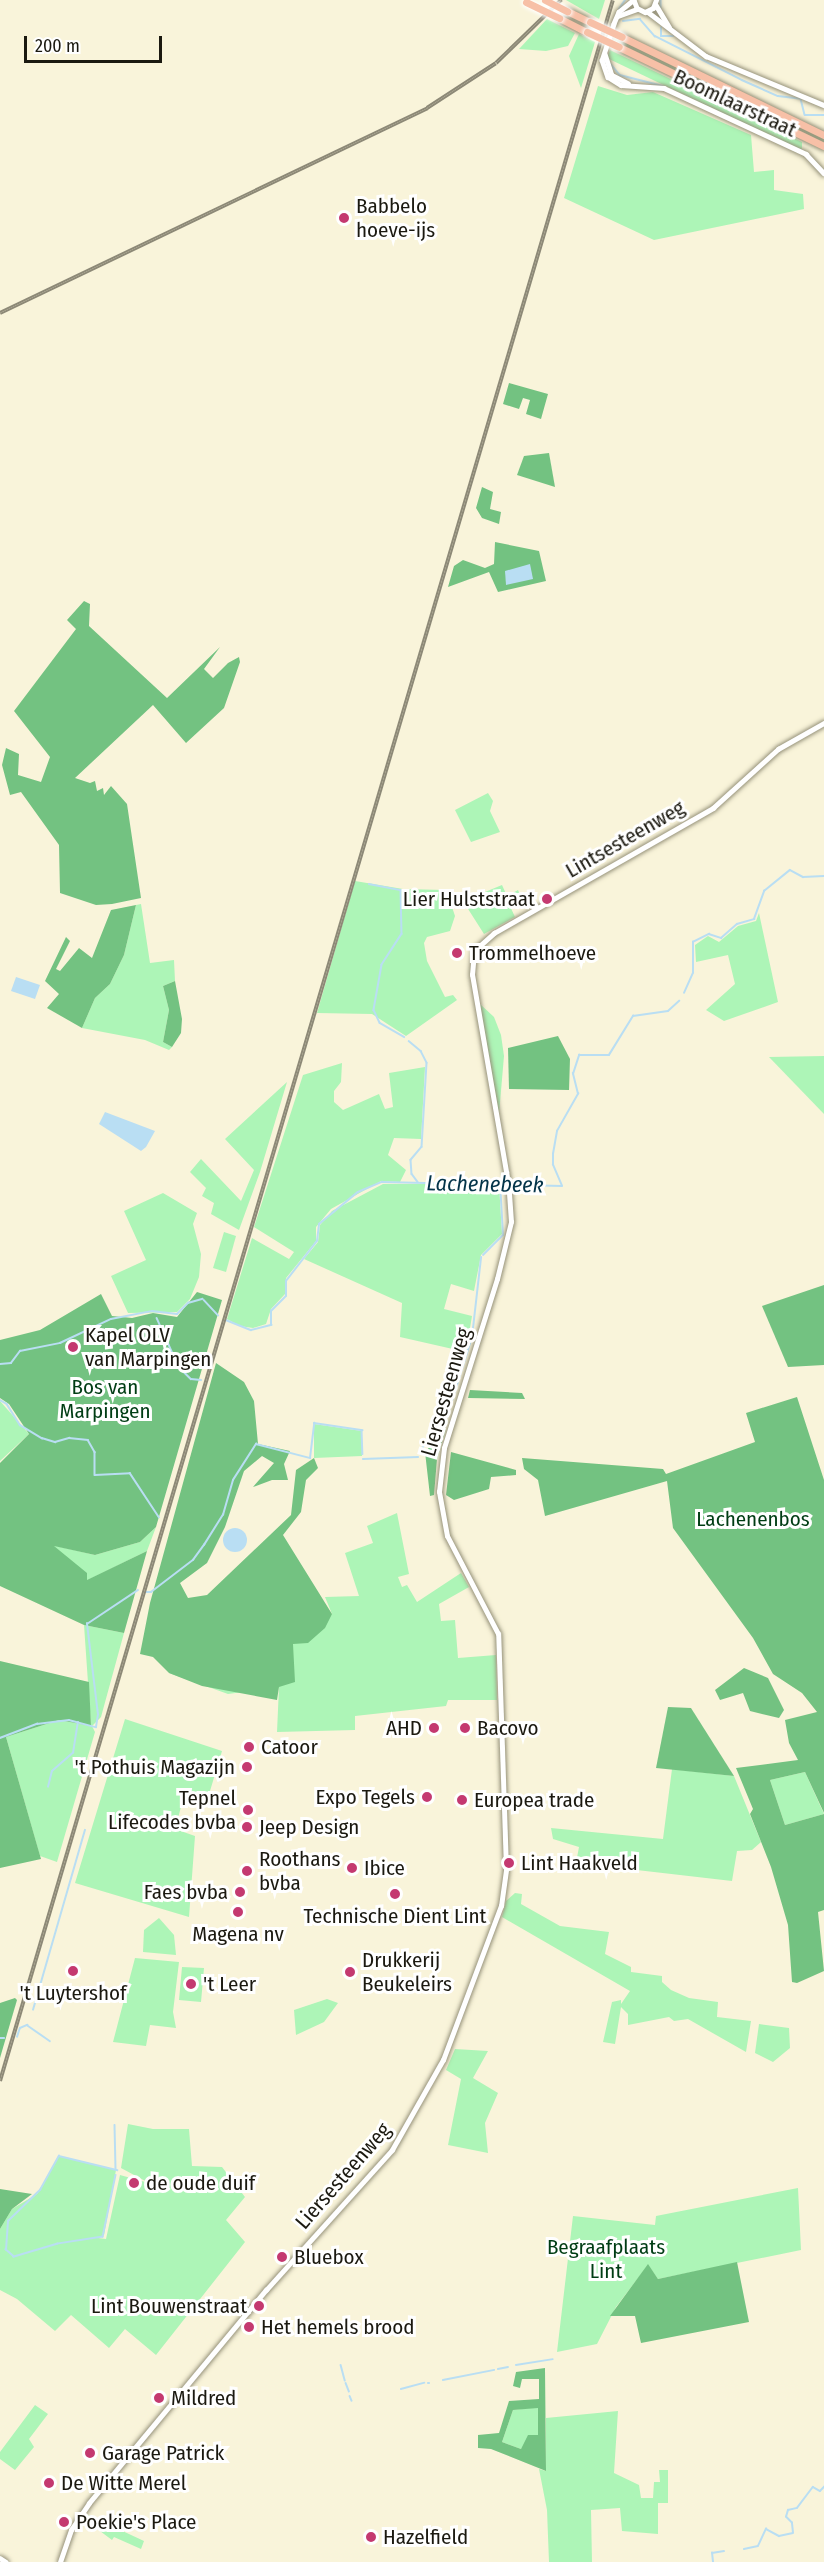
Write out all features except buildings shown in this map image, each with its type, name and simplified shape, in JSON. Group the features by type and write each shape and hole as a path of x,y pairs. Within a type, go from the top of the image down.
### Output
{"highway":[{"path":"544,0 824,135"},
{"path":"524,1 824,146"}],"street":[{"path":"630,84 612,75 605,51 618,16 634,0 638,9"},
{"path":"648,12 656,2 669,27"},
{"path":"618,16 638,9 648,12 725,66 824,105"},
{"name":"Boomlaarstraat","path":"605,51 602,60 604,71 612,81 653,85 674,93 806,154 824,173"},
{"name":"Lintsesteenweg","path":"497,1123 474,994 471,957 484,939 713,808 778,750 824,723"},
{"name":"Liersesteenweg","path":"60,2562 71,2530 89,2503 266,2290 392,2150 443,2060 501,1905 506,1869 498,1634 447,1536 439,1492 444,1448 497,1279 511,1222 511,1204 497,1123"},
{"path":"0,2558 6,2562"}],"green space":[{"path":"566,0 605,0 599,19"},
{"path":"547,19 575,33 568,46 546,51 519,49"},
{"path":"579,34 595,42 581,88 569,56"},
{"path":"614,36 824,138 824,143 613,40"},
{"path":"610,50 802,142 802,151 607,58"},
{"path":"598,86 627,95 653,92 751,135 754,172 774,170 774,190 803,194 804,209 654,240 564,198"},
{"path":"509,383 548,394 541,419 526,414 530,400 523,398 519,409 503,404"},
{"path":"549,453 555,487 517,475 524,456"},
{"path":"482,487 493,492 490,509 501,512 499,524 482,518 476,508"},
{"path":"495,542 539,551 546,581 498,592 489,572 448,587 454,566 463,560 485,568 494,564"},
{"path":"84,601 90,604 89,626 167,698 220,647 204,669 213,678 228,663 239,657 240,662 224,708 186,743 153,705 75,778 90,783 95,781 97,791 103,788 104,795 111,786 127,804 141,898 112,904 96,905 60,893 59,845 21,792 10,795 2,765 6,748 19,754 18,775 41,782 50,757 14,711 76,629 67,620"},
{"path":"488,793 493,801 490,811 500,832 471,842 455,810"},
{"path":"355,881 403,889 444,890 455,916 450,931 427,937 424,943 427,961 445,997 453,995 457,1000 406,1036 372,1014 317,1013"},
{"path":"502,885 507,896 518,890 521,897 509,904 515,917 484,934 463,901"},
{"path":"141,904 150,963 174,960 175,981 163,986 169,1010 163,1042 172,1047 169,1050 145,1040 82,1028 95,998 110,984 124,955 136,905"},
{"path":"136,905 124,955 110,984 95,998 82,1028 47,1008 59,994 45,981 66,937 70,941 56,969 60,971 79,948 92,958 111,910"},
{"path":"759,913 778,1002 724,1021 706,1010 735,984 728,955 696,962 695,945 708,936 719,942 738,926 756,921"},
{"path":"175,981 182,1019 181,1033 172,1047 163,1042 169,1010 163,986"},
{"path":"480,1004 494,1017 501,1035 504,1056 499,1114"},
{"path":"558,1036 570,1059 569,1090 509,1089 508,1048"},
{"path":"824,1056 824,1114 769,1057"},
{"path":"342,1063 341,1082 334,1091 334,1102 343,1110 379,1094 385,1109 393,1107 389,1073 425,1067 421,1139 394,1138 388,1155 406,1170 400,1182 381,1181 331,1209 316,1227 316,1241 286,1278 285,1294 271,1309 266,1324 253,1328 240,1326 227,1319 252,1238 289,1259 294,1252 254,1227 303,1075"},
{"path":"287,1082 260,1172 239,1230 211,1214 214,1203 202,1196 206,1188 190,1172 201,1159 241,1201 254,1170 225,1139"},
{"path":"383,1184 499,1184 502,1234 481,1255 474,1291 451,1284 444,1309 472,1316 466,1352 400,1337 402,1303 304,1259 318,1242 320,1225 332,1211"},
{"path":"163,1193 197,1213 193,1224 201,1254 199,1277 190,1299 177,1312 128,1313 111,1276 146,1260 124,1211"},
{"path":"224,1232 236,1236 226,1272 213,1268"},
{"path":"824,1285 824,1365 788,1367 762,1306"},
{"name":"Bos van Marpingen","path":"197,1292 222,1300 156,1527 140,1542 95,1555 54,1546 87,1573 87,1580 147,1551 124,1633 84,1625 0,1586 0,1463 29,1434 9,1404 0,1398 0,1340 40,1330 101,1294 112,1316 132,1318 153,1313 177,1317"},
{"path":"216,1363 244,1382 254,1401 258,1444 290,1451 284,1464 288,1480 272,1480 253,1487 274,1463 262,1456 244,1471 225,1527 207,1563 180,1583 188,1598 207,1595 291,1515 296,1470 314,1458 318,1468 306,1480 301,1512 283,1535 332,1614 325,1628 308,1643 293,1644 295,1682 279,1687 277,1700 202,1686 169,1673 153,1657 140,1654 150,1603"},
{"path":"470,1390 522,1393 525,1399 468,1398"},
{"name":"Lachenenbos","path":"797,1397 824,1480 824,1813 805,1772 770,1780 785,1825 824,1814 824,1910 818,1912 824,1971 797,1983 792,1982 788,1925 771,1867 750,1814 753,1809 736,1768 798,1760 789,1743 785,1720 817,1712 802,1693 773,1674 753,1638 673,1528 667,1481 545,1516 538,1480 524,1469 522,1458 663,1469 666,1474 755,1442 746,1413"},
{"path":"0,1401 29,1434 0,1461"},
{"path":"314,1424 362,1431 362,1456 314,1458"},
{"path":"446,1429 437,1459 434,1495 430,1496 425,1452"},
{"path":"451,1452 516,1470 516,1475 491,1477 489,1489 454,1500 446,1495"},
{"path":"397,1513 409,1574 398,1577 402,1587 407,1585 417,1602 461,1573 469,1587 439,1604 441,1621 455,1620 458,1658 496,1655 497,1700 448,1700 446,1706 355,1716 355,1730 277,1732 279,1687 228,1694 169,1673 185,1627 332,1614 325,1597 359,1596 345,1553 373,1543 367,1526"},
{"path":"156,1527 147,1551 86,1581 52,1545 95,1555 140,1542"},
{"path":"84,1625 124,1633 101,1717 92,1726 95,1732 57,1862 40,1856 6,1737 59,1720 91,1726"},
{"path":"0,1661 89,1682 91,1726 59,1720 6,1737 41,1859 0,1868"},
{"path":"744,1668 768,1678 784,1710 779,1718 750,1711 743,1693 720,1700 715,1690"},
{"path":"668,1707 691,1708 734,1776 656,1768"},
{"path":"125,1719 222,1751 207,1801 184,1796 175,1829 195,1836 189,1917 75,1883"},
{"path":"672,1769 734,1776 761,1842 752,1850 737,1851 732,1881 576,1863 579,1847 553,1839 551,1828 663,1839"},
{"path":"805,1772 824,1814 785,1825 770,1780"},
{"path":"515,1893 522,1894 521,1904 560,1926 609,1932 605,1954 631,1967 631,1972 662,1976 662,1982 671,1990 689,1998 718,2002 717,2017 751,2021 746,2052 688,2019 674,2021 669,2017 628,2025 628,2014 621,2007 615,2044 603,2042 612,2002 621,2000 621,2004 630,1991 502,1917 506,1901"},
{"path":"159,1918 174,1935 176,1955 143,1952 144,1930"},
{"path":"135,1958 179,1962 173,2012 176,2028 150,2025 146,2046 113,2042"},
{"name":"'t Leer","path":"182,1967 204,1968 201,2002 179,2000"},
{"path":"15,1998 17,2000 0,2058 0,2003"},
{"path":"327,1999 338,2003 324,2022 296,2035 294,2010"},
{"path":"759,2024 789,2028 790,2048 773,2062 755,2053"},
{"path":"455,2049 488,2051 473,2078 498,2093 485,2123 488,2153 448,2145 461,2079 446,2070"},
{"path":"128,2124 153,2129 189,2129 192,2166 222,2167 245,2197 226,2220 245,2242 156,2355 125,2329 109,2348 71,2315 55,2331 17,2299 0,2290 0,2229 12,2209 37,2194 59,2156 116,2170 104,2235 98,2238 106,2239 120,2175 149,2183 121,2168"},
{"name":"Begraafplaats Lint","path":"798,2188 801,2250 658,2279 648,2265 616,2307 597,2344 557,2352 573,2216 655,2225 656,2216"},
{"path":"0,2189 32,2194 12,2209 0,2229"},
{"path":"737,2262 749,2322 641,2343 635,2316 610,2316 648,2264 658,2279"},
{"path":"545,2368 546,2471 491,2449 478,2448 478,2435 499,2433 509,2401 539,2399 539,2379 522,2379 520,2388 513,2386 516,2372","holes":["538,2408 538,2435 528,2435 521,2449 502,2442 513,2410"]},
{"path":"35,2405 48,2414 29,2439 34,2447 15,2470 0,2459 0,2452"},
{"path":"538,2407 538,2436 521,2449 502,2442 513,2410"},
{"path":"618,2411 614,2473 639,2485 641,2498 653,2498 654,2482 660,2482 659,2470 668,2470 668,2503 658,2503 658,2534 622,2531 620,2508 591,2510 592,2562 549,2562 547,2510 539,2469 546,2471 546,2418"},
{"path":"86,2514 144,2541 141,2549 114,2537 112,2540 88,2522 86,2526 80,2523"}],"water":[{"path":"530,564 533,579 506,585 505,571"},
{"path":"16,977 40,985 35,999 11,991"},
{"path":"105,1112 155,1131 146,1147 141,1151 99,1124"},
{"path":"235,1528 243,1532 247,1540 243,1548 235,1552 227,1548 223,1540 227,1532"}],"waterway":[{"path":"619,9 625,0"},
{"path":"661,0 661,8"},
{"path":"623,21 640,19 655,36 742,80 778,96 801,99 805,115 824,115"},
{"path":"661,28 661,36"},
{"path":"661,36 673,36"},
{"path":"610,63 620,75 663,86"},
{"name":"Lachenebeek","path":"684,993 693,973 693,942 709,934 721,938 737,924 754,919 764,891 790,870 803,877 824,876"},
{"path":"369,884 401,890 402,934 382,965 374,1010 380,1023 404,1037"},
{"name":"Lachenebeek","path":"226,1320 251,1330 271,1325 271,1311 286,1296 286,1281 317,1241 319,1224 358,1192 382,1182 562,1186 553,1165 553,1154 557,1131 578,1094 573,1074 579,1055 609,1055 633,1016 668,1011 679,1001"},
{"path":"409,1041 421,1051 427,1063 422,1147 411,1160 412,1174 418,1182"},
{"path":"483,1255 503,1235 500,1183"},
{"path":"419,1452 447,1417 472,1337 481,1258"},
{"name":"Lachenebeek","path":"0,1364 11,1363 20,1351 60,1343 111,1319 152,1311 177,1314 188,1303 202,1299"},
{"name":"Lachenebeek","path":"204,1300 218,1315"},
{"path":"157,1318 179,1367 191,1379 201,1380"},
{"path":"0,1400 7,1404 20,1425 42,1438 55,1442 69,1438 88,1440 95,1452 95,1475 130,1473 159,1517"},
{"path":"146,1592 151,1592 193,1560 223,1515 233,1480 256,1444 310,1458 314,1423 362,1430 363,1454"},
{"path":"363,1459 418,1457"},
{"path":"0,1738 37,1724 69,1720 96,1727 98,1715 87,1624 138,1590"},
{"path":"48,1787 52,1771 73,1753 78,1722"},
{"path":"33,2010 85,1830"},
{"path":"17,2037 20,2028 27,2025 50,2041"},
{"path":"115,2125 116,2169"},
{"path":"116,2175 103,2237 58,2244 14,2257 6,2250 8,2221 40,2190 59,2156 117,2170"},
{"path":"516,2365 553,2359"},
{"path":"341,2365 345,2380"},
{"path":"498,2369 508,2367"},
{"path":"443,2380 494,2370"},
{"path":"346,2383 349,2391"},
{"path":"401,2389 424,2383"},
{"path":"350,2396 352,2401"},
{"path":"744,2549 758,2546 766,2529 779,2536 793,2533 792,2523 786,2517 788,2510 797,2508 813,2487 820,2491 824,2487"},
{"path":"713,2562 712,2553 724,2551"}],"railway":[{"path":"0,313 427,108 496,63 561,0"},
{"path":"0,2081 613,0"}],"place":[{"name":"Babbelo hoeve-ijs","path":"344,218"},
{"name":"Lier Hulststraat","path":"547,899"},
{"name":"Trommelhoeve","path":"457,953"},
{"name":"Kapel OLV van Marpingen","path":"73,1347"},
{"name":"AHD","path":"434,1728"},
{"name":"Bacovo","path":"465,1728"},
{"name":"Catoor","path":"249,1747"},
{"name":"'t Pothuis Magazijn","path":"247,1767"},
{"name":"Expo Tegels","path":"427,1797"},
{"name":"Europea trade","path":"462,1800"},
{"name":"Tepnel Lifecodes bvba","path":"248,1810"},
{"name":"Jeep Design","path":"247,1827"},
{"name":"Lint Haakveld","path":"509,1863"},
{"name":"Ibice","path":"352,1868"},
{"name":"Roothans bvba","path":"247,1871"},
{"name":"Faes bvba","path":"240,1892"},
{"name":"Technische Dient Lint","path":"395,1894"},
{"name":"Magena nv","path":"238,1912"},
{"name":"'t Luytershof","path":"73,1971"},
{"name":"Drukkerij Beukeleirs","path":"350,1972"},
{"name":"'t Leer","path":"191,1984"},
{"name":"de oude duif","path":"134,2183"},
{"name":"Bluebox","path":"282,2257"},
{"name":"Lint Bouwenstraat","path":"259,2306"},
{"name":"Het hemels brood","path":"249,2327"},
{"name":"Mildred","path":"159,2398"},
{"name":"Garage Patrick","path":"90,2453"},
{"name":"De Witte Merel","path":"49,2483"},
{"name":"Poekie's Place","path":"64,2522"},
{"name":"Hazelfield","path":"371,2537"}]}
